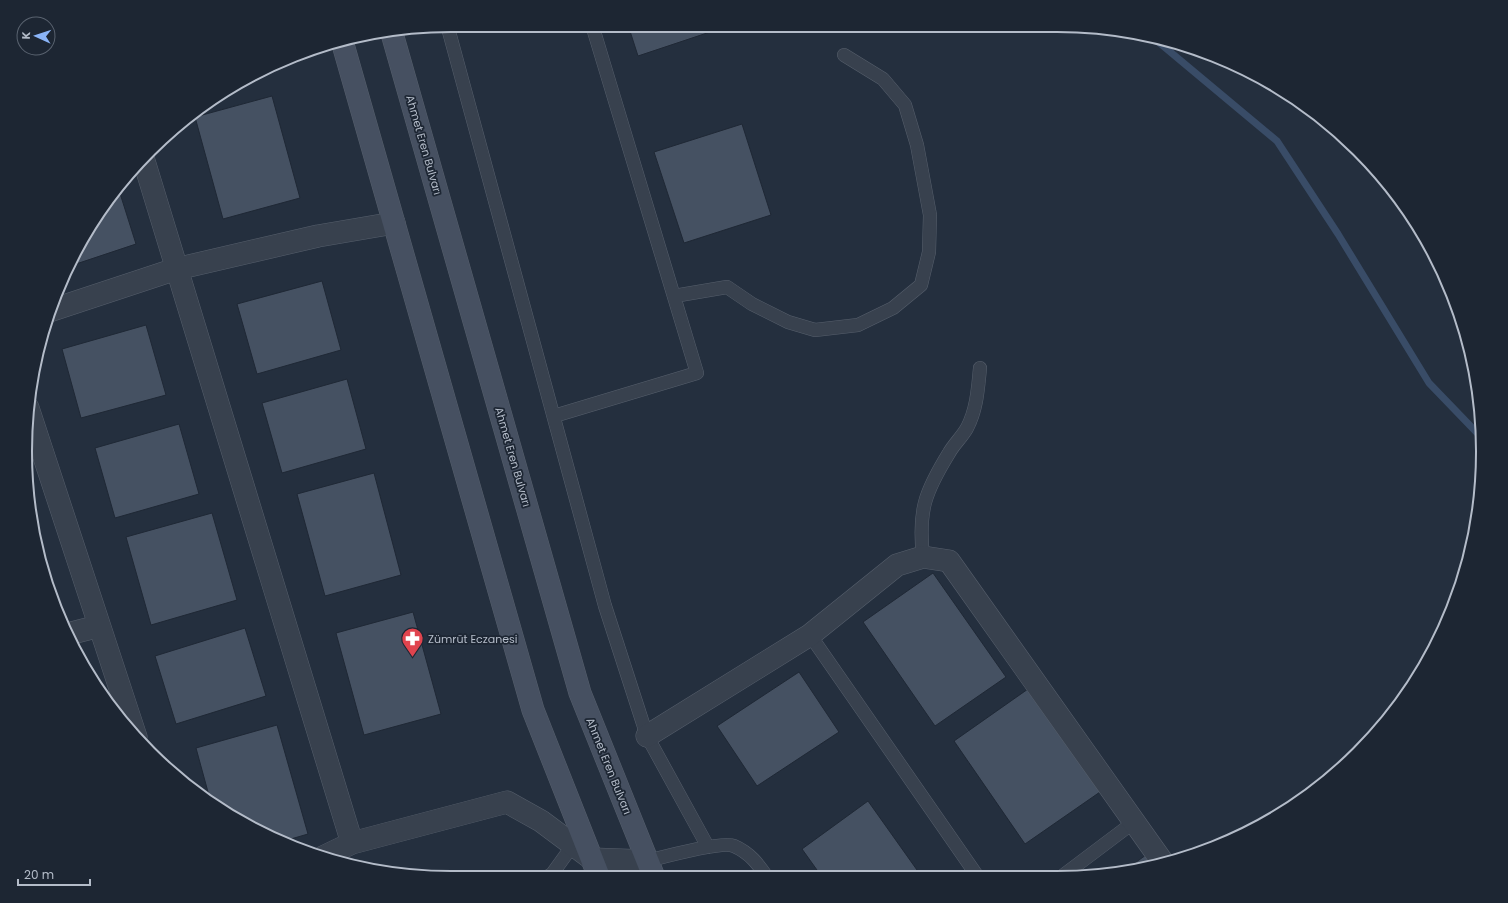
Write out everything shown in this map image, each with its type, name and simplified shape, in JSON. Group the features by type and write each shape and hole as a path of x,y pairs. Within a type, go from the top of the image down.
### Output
{"main road":[{"name":"Ahmet Eren Bulvarı","path":"393,37 580,693 650,869"},
{"path":"343,46 533,710 596,868"}],"street":[{"path":"145,165 352,843"},
{"path":"57,308 176,269 318,236 394,223"},
{"path":"33,424 131,722"},
{"path":"647,736 810,635 898,565 923,557 949,561 1160,858"},
{"path":"73,633 99,626"},
{"path":"331,853 352,843 507,802 541,820 573,845 596,868 650,869"}],"lane":[{"path":"449,32 606,606 647,736 708,847"},
{"path":"554,416 697,373 594,32"},
{"path":"674,296 727,287 752,304 788,322 815,330 858,325 894,308 921,285 929,252 930,215 917,146 905,105 883,79 844,55"},
{"path":"923,557 921,520 928,489 950,451 967,428 978,396 980,368"},
{"path":"810,635 974,871"},
{"path":"1070,871 1134,822"},
{"path":"554,871 573,845"},
{"path":"650,869 708,847 733,845 755,859 763,871"}],"building":[{"path":"630,32 710,32 638,56"},
{"path":"272,96 300,198 223,219 196,119 201,115"},
{"path":"742,124 771,215 684,243 654,152"},
{"path":"120,194 136,244 76,264 103,218"},
{"path":"322,281 341,350 257,374 237,304"},
{"path":"146,325 166,395 81,418 62,349"},
{"path":"347,379 366,449 282,473 262,403"},
{"path":"179,424 199,494 115,518 95,448"},
{"path":"374,473 401,575 325,596 297,494"},
{"path":"212,513 237,600 151,625 126,537"},
{"path":"933,573 1006,677 935,726 863,622"},
{"path":"413,612 441,714 364,735 336,633"},
{"path":"245,628 266,696 176,724 155,656"},
{"path":"799,672 839,732 757,786 717,726"},
{"path":"1028,689 1100,792 1025,844 954,741"},
{"path":"277,725 308,834 291,839 242,815 208,793 196,748"},
{"path":"868,801 918,871 818,871 802,849"},
{"path":"1146,855 1150,860 1138,863 1134,864"}],"waterway":[{"path":"1163,45 1277,141 1338,234 1429,383 1475,431"}],"place":[{"name":"Zümrüt Eczanesi","path":"412,658"}]}
